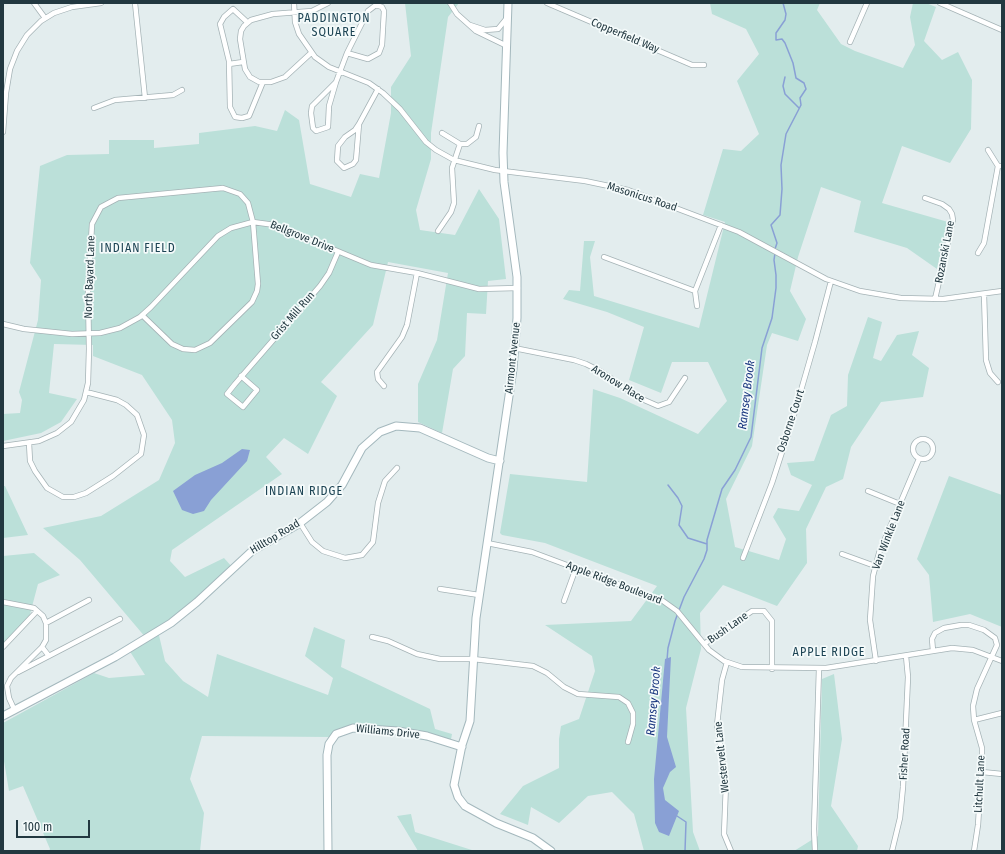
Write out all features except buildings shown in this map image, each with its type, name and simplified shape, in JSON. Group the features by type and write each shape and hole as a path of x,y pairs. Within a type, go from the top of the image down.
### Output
{"street":[{"path":"34,3 45,18"},
{"path":"3,132 5,86 17,50 27,35 45,18 72,7 101,3"},
{"path":"135,3 145,98"},
{"name":"Masonicus Road","path":"294,3 294,12 299,34 311,53 321,62 378,89 393,101 426,142 436,150 454,160 476,167 575,179 618,187 722,225 773,249 831,281 860,291 880,295 935,299 1002,291"},
{"path":"311,53 285,77 263,82 250,77 243,62 240,39 241,31 247,22 266,15 312,11 328,3"},
{"path":"450,3 457,14 476,32 507,46"},
{"name":"Airmont Avenue","path":"508,3 503,171 518,288 517,318 500,461 479,595 472,659 469,712 470,721 462,747 454,785 461,802 482,816 511,830 533,838 551,851"},
{"name":"Copperfield Way","path":"547,3 692,65 704,65"},
{"path":"850,42 867,3"},
{"path":"940,3 1002,30"},
{"path":"336,82 312,106 311,113 313,128 316,131 328,127 329,106 347,53 371,8 376,5 382,7 384,10 382,45 379,52 368,59 347,53"},
{"path":"247,22 233,9 221,21 220,28 229,64 230,107 235,117 242,118 249,116 263,82"},
{"path":"468,24 491,30 498,29 503,25 508,17"},
{"path":"229,64 243,62"},
{"path":"358,124 356,160 353,164 344,168 337,160 338,146 355,130 358,124 378,89"},
{"path":"94,108 115,100 173,95 182,90"},
{"path":"442,133 460,144 468,144 476,137 479,126"},
{"path":"438,231 451,212 454,203 452,176 454,160 460,144"},
{"path":"978,253 984,243 1000,166 988,150"},
{"name":"North Bayard Lane","path":"3,446 30,443 48,438 64,428 76,414 86,392 89,334 88,286 92,224 97,212 106,203 118,198 229,189 244,198 251,211 253,222 258,278 257,291 252,302 210,343 195,350 178,347 142,315"},
{"name":"Rozanski Lane","path":"926,198 942,204 949,209 953,220 935,299"},
{"name":"Bellgrove Drive","path":"3,324 24,330 89,334 120,328 142,315 218,236 231,228 253,222 275,225 371,265 417,273 479,289 518,288"},
{"path":"697,306 696,291 722,225"},
{"name":"Grist Mill Run","path":"241,376 258,390 243,407 227,394 241,376 320,286 329,273 338,252"},
{"path":"604,257 696,291"},
{"path":"384,386 378,380 377,372 394,350 405,331 417,273"},
{"name":"Osborne Court","path":"743,558 772,483 793,418 831,281"},
{"path":"984,294 986,360 990,373 998,382"},
{"name":"Aronow Place","path":"514,348 574,360 586,364 600,371 642,400 658,406 670,402 685,378"},
{"path":"30,443 30,461 35,471 47,488 63,497 74,497 86,492 113,476 141,454 144,435 137,415 126,405 117,400 86,392"},
{"name":"Hilltop Road","path":"3,716 114,657 171,623 197,602 252,550 300,523 319,510 335,494 349,473 357,455 367,441 388,428 404,426 420,428 488,458 500,461"},
{"name":"Van Winkle Lane","path":"926,440 932,446 932,454 928,458 919,459 913,453 914,444 917,441 926,440"},
{"name":"Van Winkle Lane","path":"876,661 871,635 869,608 875,566 919,459"},
{"path":"300,523 312,542 322,550 345,558 362,555 373,542 378,503 384,481 397,468"},
{"path":"868,491 900,504"},
{"name":"Apple Ridge Boulevard","path":"487,543 532,552 671,605 684,617 704,644 716,656 727,662 742,667 772,669 819,668 962,648 973,650 1002,661"},
{"path":"842,554 875,566"},
{"path":"564,600 576,568"},
{"path":"440,589 479,595"},
{"path":"46,623 89,600"},
{"path":"3,602 26,605 43,616 46,623 46,640 42,647 14,674 7,686 9,698 14,709"},
{"path":"3,647 37,611"},
{"name":"Bush Lane","path":"704,644 752,611 764,611 772,621 772,669"},
{"path":"14,674 120,619"},
{"name":"Litchult Lane","path":"933,651 933,635 939,630 952,626 968,625 984,630 995,638 997,645 975,697 974,720 982,748 982,772 978,799 978,825 975,851"},
{"path":"372,637 388,641 427,657 453,660 472,659 532,666 548,673 564,687 578,694 619,697 628,703 633,713 633,724 628,742"},
{"path":"42,647 49,656"},
{"name":"Fisher Road","path":"892,851 900,818 903,787 908,677 906,656"},
{"name":"Westervelt Lane","path":"727,662 722,680 717,725 726,784 724,834 731,851"},
{"path":"815,851 814,829 819,668"},
{"path":"974,720 1002,713"},
{"name":"Williams Drive","path":"328,851 327,755 329,744 336,734 346,729 353,728 398,731 426,736 462,747"},
{"path":"982,772 1002,774"}],"green space":[{"path":"405,3 459,3 448,17 431,133 431,159 416,210 420,230 455,235 479,189 499,219 506,279 488,281 486,314 467,313 465,356 453,369 442,433 418,422 418,384 437,340 448,273 388,262 373,325 321,382 337,396 308,454 284,438 266,457 282,474 172,550 170,561 185,577 224,558 233,568 158,631 165,661 183,681 208,697 217,654 328,695 333,678 305,656 314,627 345,640 341,667 430,709 435,729 452,734 450,745 357,727 330,737 202,736 190,779 204,813 200,851 49,851 50,849 23,786 9,791 3,755 3,723 94,673 109,678 145,675 129,650 146,638 80,560 43,528 101,516 159,480 175,443 172,420 142,375 93,356 93,345 54,344 49,393 77,399 61,422 41,433 3,441 3,414 20,413 22,400 19,392 38,320 41,280 30,263 40,166 67,155 109,154 109,140 154,140 154,148 199,144 199,133 255,126 277,131 285,110 299,120 310,184 351,197 360,174 379,178 391,113 391,87 411,56"},
{"path":"710,3 820,3 817,10 841,44 855,51 903,68 915,45 910,17 913,3 926,3 936,7 924,41 942,60 958,52 972,80 971,129 950,163 902,146 882,203 948,222 937,269 907,248 854,232 861,201 821,187 798,257 790,291 806,319 798,341 772,333 767,345 752,446 726,499 735,547 779,560 786,539 773,517 778,508 799,511 812,485 791,475 787,463 814,461 831,415 847,406 848,375 868,317 882,322 873,358 881,361 897,335 919,331 912,355 929,368 923,397 881,402 851,447 843,479 826,487 806,529 807,563 777,606 723,585 700,613 701,649 686,708 693,832 700,851 644,851 634,814 612,792 588,796 559,823 531,807 528,825 500,814 523,786 559,768 559,739 561,726 579,719 595,671 592,656 545,625 631,621 657,586 545,543 502,535 500,533 510,474 587,482 593,389 620,398 698,434 727,401 708,362 672,362 661,393 629,380 644,327 607,312 563,299 569,290 580,291 584,241 595,241 590,257 594,296 699,328 725,222 703,215 723,149 741,151 759,134 737,81 759,54 746,29 712,14"},
{"path":"949,476 1002,495 1002,627 970,614 933,622 929,575 917,559"},
{"path":"3,486 5,486 28,535 3,538"},
{"path":"34,553 60,575 38,584 29,618 3,643 3,556"},
{"path":"834,674 842,739 831,806 858,846 857,851 794,851 818,836 822,679"},
{"path":"411,814 415,832 475,851 418,851 397,816"}],"water":[{"path":"242,449 250,450 247,461 211,500 204,511 193,514 182,510 173,491 195,475 222,463"},
{"path":"671,657 667,737 676,767 670,772 663,788 665,800 679,811 669,836 659,832 655,823 654,779 665,659"}],"waterway":[{"name":"Ramsey Brook","path":"775,249 777,243 771,225 780,215 782,189 781,165 786,134 801,105 800,98 806,89 804,83 796,78 793,63 785,43 782,39 776,40 776,33 785,20 786,14 783,3"},
{"path":"785,77 783,86 785,94 799,108"},
{"name":"Ramsey Brook","path":"667,660 668,648 675,621 684,597 704,559 707,550 707,540 722,489 735,470 751,437 762,348 772,318 776,288 775,253"},
{"path":"668,485 682,506 679,525 688,538 707,544"},
{"name":"Ramsey Brook","path":"677,816 686,822 685,851"}],"district":[{"name":"PADDINGTON SQUARE","path":"334,26"},
{"name":"INDIAN FIELD","path":"138,249"},
{"name":"INDIAN RIDGE","path":"304,492"},
{"name":"APPLE RIDGE","path":"829,653"}]}
